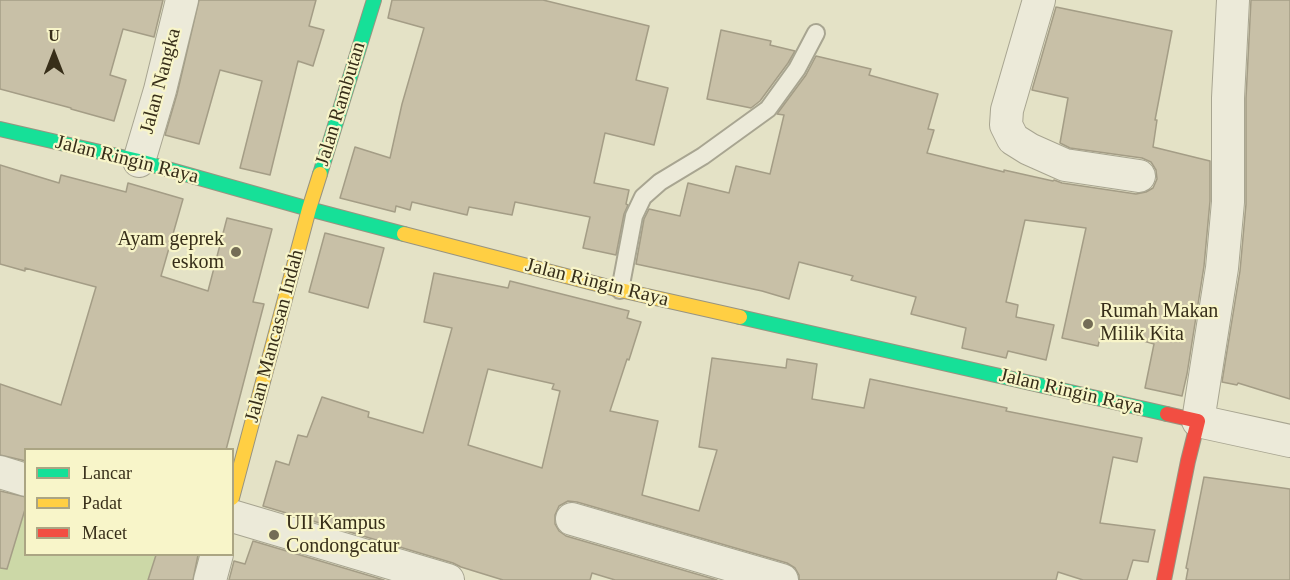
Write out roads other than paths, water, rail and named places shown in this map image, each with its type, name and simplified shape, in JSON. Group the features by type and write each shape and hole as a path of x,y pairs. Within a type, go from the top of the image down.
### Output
{"main road":[{"name":"Jalan Rambutan","path":"309,208 374,0"},
{"name":"Jalan Ringin Raya","path":"0,129 139,161 620,290 1198,421"},
{"name":"Jalan Mancasan Indah","path":"234,490 309,208"},
{"path":"1164,580 1198,421"}],"street":[{"name":"Jalan Nangka","path":"139,161 160,90 182,0"},
{"path":"1039,0 1007,110 1006,125 1012,139 1065,165 1140,176"},
{"path":"1233,0 1228,98 1228,202 1222,268 1198,421 1290,441"},
{"path":"0,472 24,479"},
{"path":"234,517 448,580"},
{"path":"572,519 782,580"},
{"path":"210,580 217,556"}],"lane":[{"path":"620,290 634,216 643,197 660,182 703,156 768,109 797,69 816,33"}],"place":[{"name":"Ayam geprek eskom","path":"236,252"},
{"name":"Rumah Makan Milik Kita","path":"1088,324"},
{"name":"UII Kampus Condongcatur","path":"274,535"}]}
